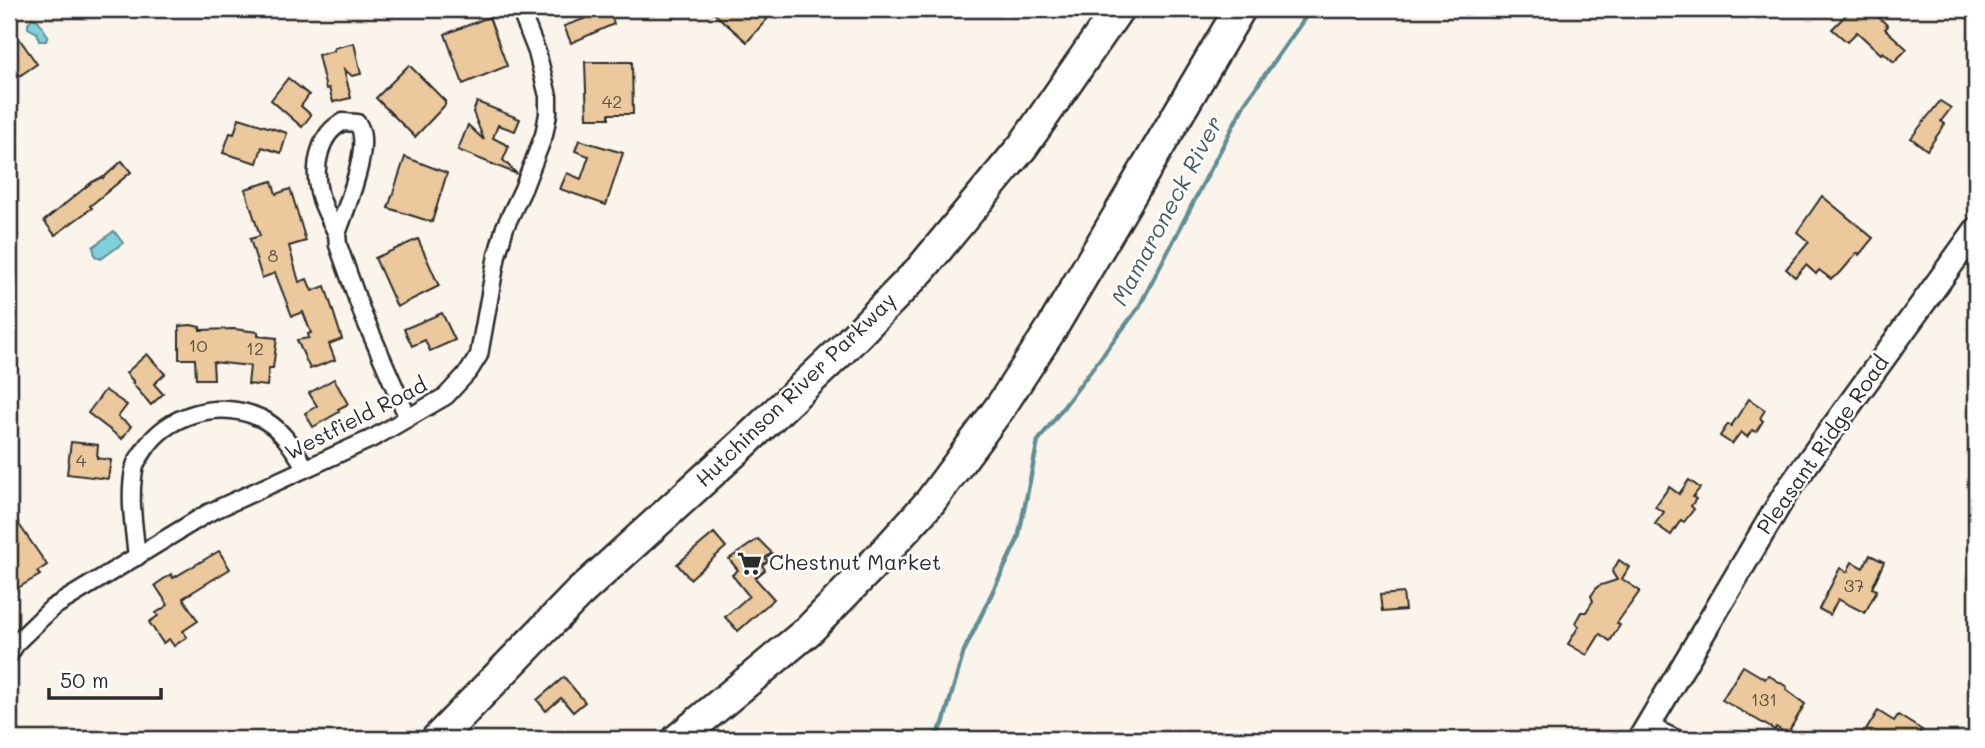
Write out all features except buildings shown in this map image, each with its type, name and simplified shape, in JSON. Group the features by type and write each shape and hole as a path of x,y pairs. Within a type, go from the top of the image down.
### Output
{"highway":[{"name":"Hutchinson River Parkway","path":"437,739 578,594 754,434 921,269 1023,146 1118,9"},
{"path":"678,739 808,631 930,502 1001,406 1052,327 1240,9"}],"street":[{"name":"Westfield Road","path":"12,645 52,608 208,513 375,437 446,396 469,370 479,355 505,227 544,135 548,114 548,96 537,52 520,9"},
{"path":"337,234 363,145 362,129 356,123 343,122 337,125 323,143 318,160 319,194 337,234 338,245 363,314 408,418"},
{"name":"Pleasant Ridge Road","path":"1643,732 1787,491 1976,230"},
{"path":"137,557 132,505 135,464 152,438 173,421 198,412 236,410 262,418 286,439 306,468"},
{"path":"1643,732 1677,739"}],"water":[{"path":"32,18 38,20 48,36 46,41 39,41 37,33 28,28"},
{"path":"114,231 123,243 101,259 95,256 93,247"}],"waterway":[{"name":"Mamaroneck River","path":"934,739 943,724 964,651 1018,539 1038,441 1139,307 1245,103 1311,9"}],"place":[{"name":"Chestnut Market","path":"749,563"}]}
